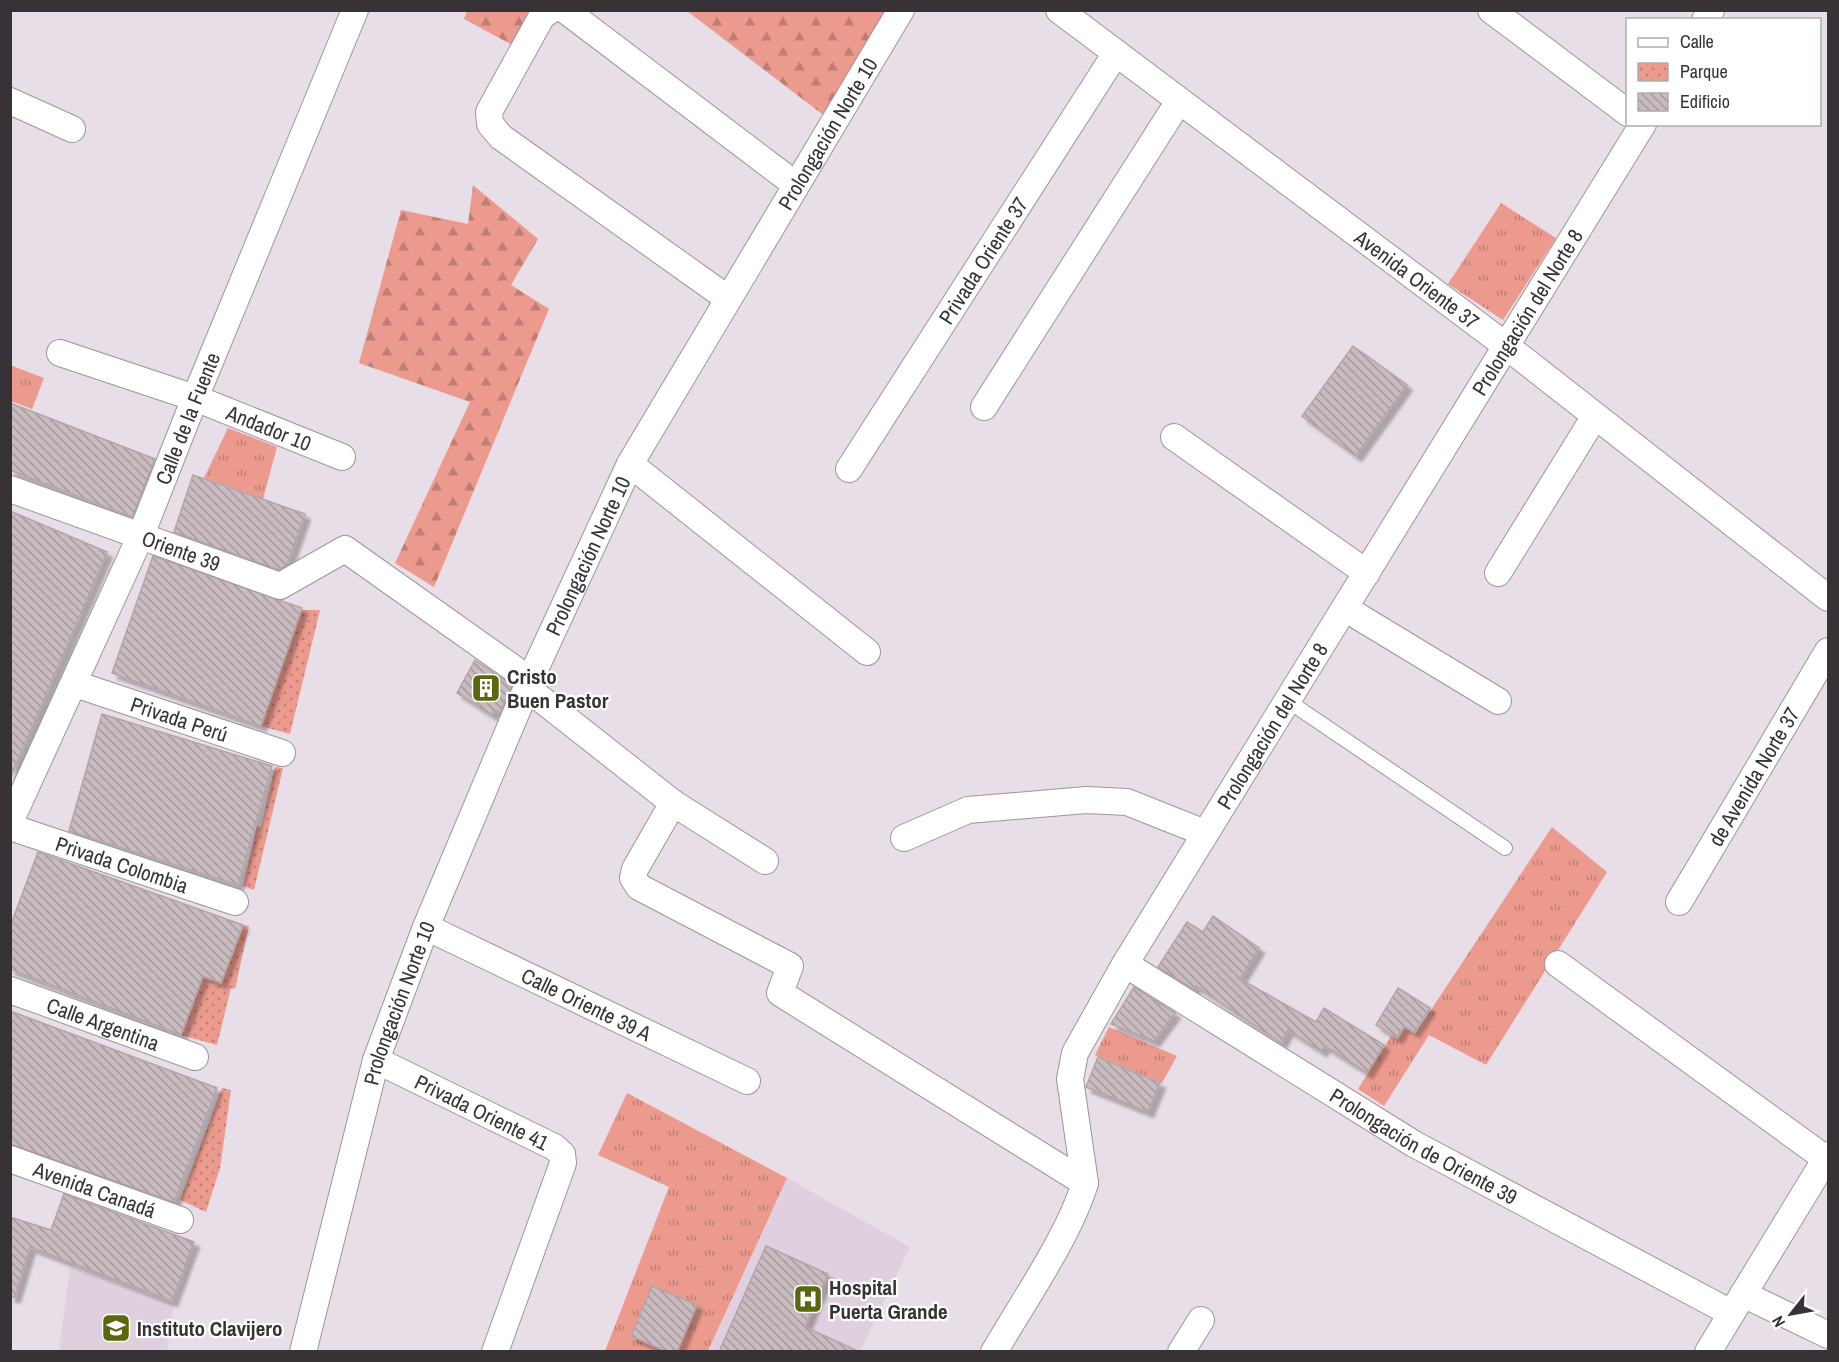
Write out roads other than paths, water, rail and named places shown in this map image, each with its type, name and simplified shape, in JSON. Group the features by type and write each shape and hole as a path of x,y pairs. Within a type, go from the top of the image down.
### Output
{"street":[{"name":"Calle de la Fuente","path":"10,825 141,535 195,398 356,10"},
{"path":"551,10 542,16 489,112 490,124 501,137 727,298"},
{"path":"565,10 796,185"},
{"name":"Prolongación Norte 10","path":"303,1352 376,1060 426,927 528,684 630,464 727,298 902,10"},
{"name":"Avenida Oriente 37","path":"1059,10 1505,345 1828,598"},
{"path":"1491,10 1626,111"},
{"name":"Privada Oriente 37","path":"849,469 1116,53"},
{"path":"984,407 1179,100"},
{"path":"10,101 72,129"},
{"name":"Prolongación del Norte 8","path":"1085,1183 1070,1079 1076,1053 1125,964 1205,833 1346,609 1505,345 1642,126"},
{"name":"Andador 10","path":"60,353 195,398 342,458"},
{"path":"1498,573 1595,416"},
{"path":"1174,437 1367,573"},
{"path":"630,464 867,652"},
{"name":"Oriente 39","path":"10,489 280,586 345,549 528,684"},
{"path":"1346,609 1498,701"},
{"name":"de Avenida Norte 37","path":"1680,902 1828,651"},
{"name":"Privada Perú","path":"75,684 282,753"},
{"path":"528,684 673,803 765,861"},
{"path":"904,838 968,810 1086,800 1127,802 1205,833"},
{"path":"673,803 635,869 633,878 639,887 790,966 780,993 1085,1183 1081,1198 994,1352"},
{"name":"Privada Colombia","path":"10,825 235,903"},
{"name":"Calle Oriente 39 A","path":"426,927 747,1081"},
{"name":"Prolongación de Oriente 39","path":"1125,964 1414,1144 1737,1303 1828,1335"},
{"path":"1558,964 1825,1167 1708,1352"},
{"name":"Calle Argentina","path":"10,990 195,1057"},
{"name":"Privada Oriente 41","path":"376,1060 554,1147 562,1154 562,1163 495,1352"},
{"name":"Avenida Canadá","path":"10,1159 180,1220"},
{"path":"1181,1352 1201,1320"}],"lane":[{"path":"1288,700 1504,848"}],"place":[{"name":"Cristo Buen Pastor","path":"486,688"},
{"name":"Hospital Puerta Grande","path":"808,1299"},
{"name":"Instituto Clavijero","path":"116,1328"}]}
